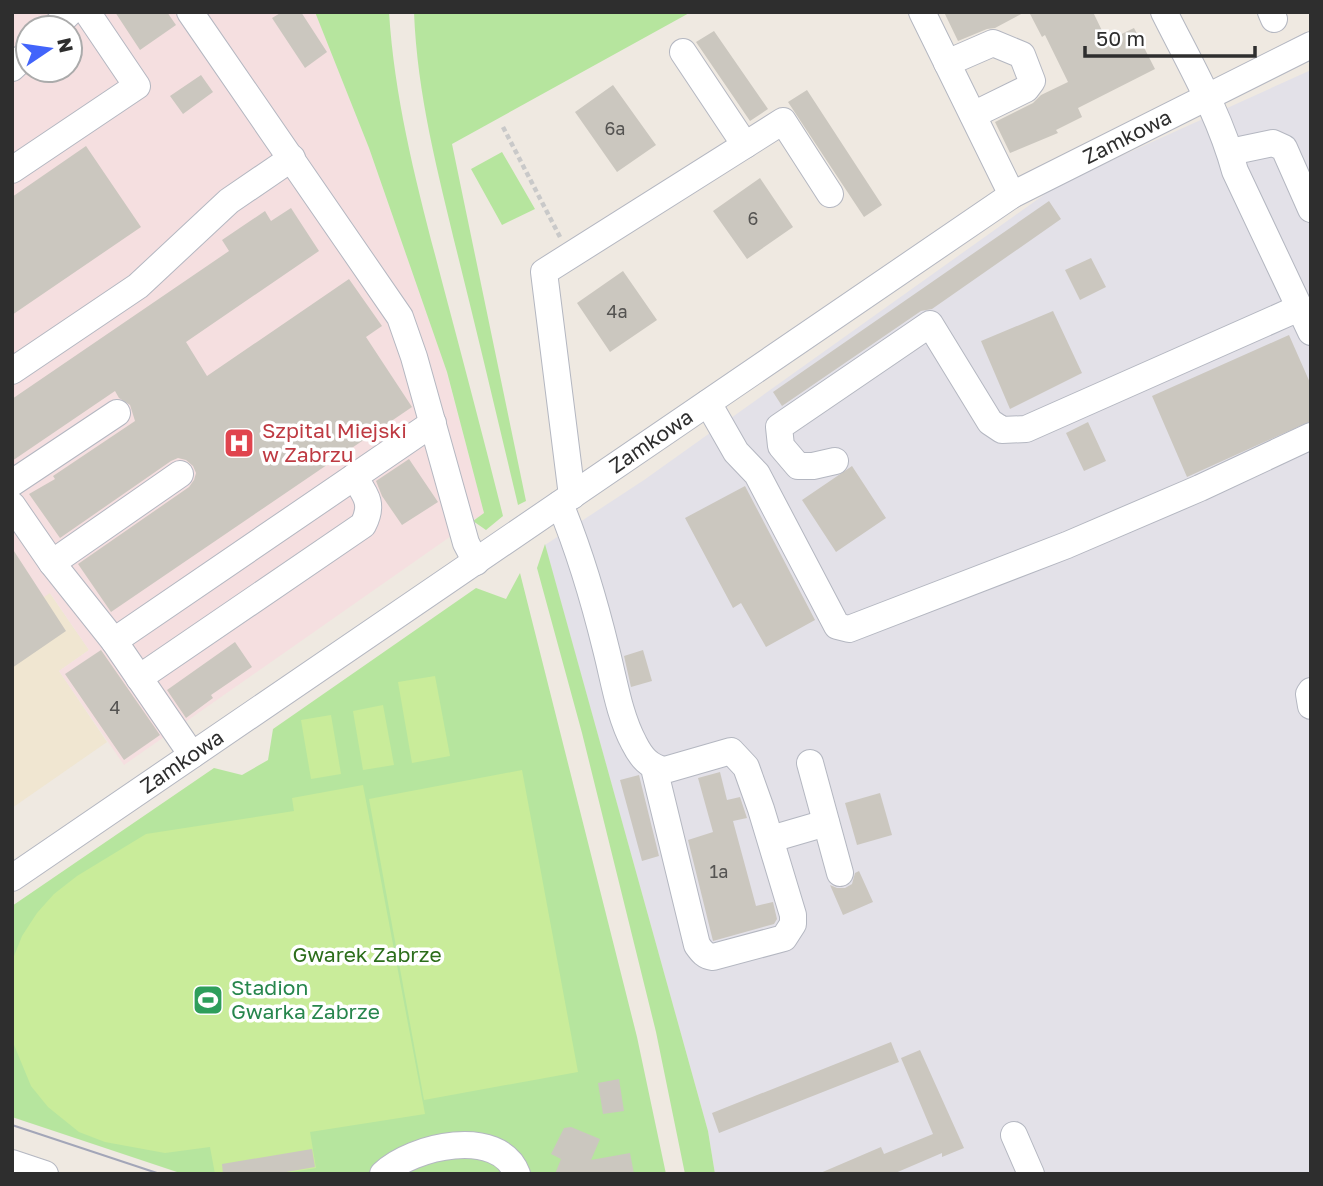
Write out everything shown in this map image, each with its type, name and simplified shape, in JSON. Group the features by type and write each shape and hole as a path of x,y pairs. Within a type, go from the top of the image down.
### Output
{"street":[{"path":"12,170 137,86 87,12"},
{"path":"190,12 400,317 466,543 476,562"},
{"path":"922,12 1012,195"},
{"path":"835,461 798,466 782,446 779,427 930,324 990,422 1002,430 1026,429 1306,319 1235,171 1230,152 1206,96 1164,12"},
{"path":"947,63 993,43 1022,55 1032,81 1026,89 973,115"},
{"name":"Zamkowa","path":"12,878 1012,195 1311,45"},
{"path":"683,51 745,145"},
{"path":"654,768 697,945 706,956 713,957 784,937 793,925 793,915 746,767 731,751 665,770 654,768 645,760 629,733 570,528 544,272 783,121 830,194"},
{"path":"1230,152 1273,143 1284,148 1311,209"},
{"path":"12,371 138,286 229,201 292,158"},
{"path":"708,403 736,452 757,474 837,626 849,629 1067,545 1200,488 1311,436"},
{"path":"12,483 117,413"},
{"path":"114,641 433,423"},
{"path":"51,563 180,474"},
{"path":"139,678 363,525 369,514 369,503 354,477"},
{"path":"12,505 51,563 114,641 192,755"},
{"path":"1311,691 1311,706"},
{"path":"810,763 841,873"},
{"path":"771,839 826,822"},
{"path":"1014,1135 1031,1174"},
{"path":"385,1173 423,1151 467,1145 489,1149 507,1157 517,1174"},
{"path":"12,1163 45,1174"}],"path":[{"path":"503,127 570,256"}],"shaded area":[{"name":"Szpital Miejski w Zabrzu","path":"12,12 315,12 369,148 445,366 484,513 124,765 59,671 89,650 50,593 12,618"},
{"path":"1311,70 1311,1174 715,1174 708,1131 545,545 644,480 1059,184"},
{"path":"49,592 89,650 59,671 107,742 12,808 12,618"}],"green space":[{"path":"315,12 389,12 397,82 410,152 503,516 486,530 473,521 484,513 447,372 369,148"},
{"path":"414,12 691,12 452,144 526,501 518,505 430,133 419,73"},
{"path":"502,152 535,209 502,225 471,169"},
{"path":"545,544 708,1131 715,1174 685,1174 656,1032 582,733 537,568"},
{"name":"Gwarek Zabrze","path":"520,573 637,1037 666,1174 183,1174 12,1117 12,906 214,768 242,775 268,760 273,729 476,588 506,599"},
{"path":"435,676 450,756 412,763 398,682"},
{"path":"383,705 394,765 363,770 353,711"},
{"path":"331,715 341,774 311,779 301,720"},
{"path":"522,770 578,1072 424,1100 369,799"},
{"name":"Stadion Gwarka Zabrze","path":"363,785 425,1114 310,1132 316,1168 280,1174 215,1174 210,1147 165,1153 105,1142 79,1132 48,1107 31,1086 12,1040 12,961 22,936 54,894 77,876 146,834 294,811 292,798"}],"building":[{"path":"115,12 167,12 176,25 140,50"},
{"path":"282,12 301,12 327,52 305,68 272,18"},
{"path":"944,12 1025,12 995,28 958,41"},
{"path":"1029,12 1093,12 1107,41 1134,28 1155,69 1078,108 1082,117 1056,130 1058,133 1010,153 995,122 1068,82 1045,35 1042,37"},
{"path":"714,31 768,109 750,121 696,42"},
{"path":"201,75 213,92 183,114 170,96"},
{"path":"613,85 656,145 617,172 575,112"},
{"path":"807,90 882,205 864,217 788,102"},
{"path":"86,146 141,227 12,315 12,197"},
{"path":"760,178 793,227 747,259 713,211"},
{"path":"1049,201 1061,219 932,309 921,311 782,406 773,392"},
{"path":"291,208 319,251 186,342 207,376 349,279 382,326 366,337 412,407 111,612 78,564 189,487 196,473 193,466 178,458 171,461 60,538 29,494 55,479 53,476 135,421 130,405 119,398 115,391 12,461 12,399 229,251 222,240 265,211 271,221"},
{"path":"1091,258 1106,287 1080,300 1065,270"},
{"path":"623,271 657,320 610,352 577,303"},
{"path":"1053,311 1082,373 1010,409 981,341"},
{"path":"1289,335 1311,385 1311,421 1187,477 1152,396"},
{"path":"1088,422 1106,461 1084,471 1066,433"},
{"path":"409,459 438,502 402,525 382,496 376,481"},
{"path":"852,466 886,518 836,552 802,500"},
{"path":"745,486 815,620 766,647 741,603 733,608 685,518"},
{"path":"12,548 66,631 12,668"},
{"path":"235,642 252,667 211,695 213,698 186,718 167,690"},
{"path":"101,650 160,735 124,760 65,674"},
{"path":"643,650 652,681 631,687 624,656"},
{"path":"720,772 727,800 740,797 747,818 733,821 756,906 773,902 777,919 774,924 713,941 688,840 713,832 698,778"},
{"path":"639,775 659,856 642,861 620,780"},
{"path":"880,793 892,835 857,845 845,803"},
{"path":"859,871 873,902 843,915 830,885 845,888 852,884 855,873"},
{"path":"891,1042 899,1062 719,1133 712,1113"},
{"path":"920,1050 964,1148 942,1157 942,1153 893,1174 818,1174 881,1147 884,1154 933,1134 901,1058"},
{"path":"619,1079 624,1111 603,1114 598,1083"},
{"path":"571,1127 600,1139 591,1160 630,1153 634,1174 555,1174 561,1159 551,1154 564,1128"},
{"path":"312,1149 315,1167 275,1174 223,1174 222,1164"}],"tram line":[{"path":"12,1125 160,1174"}],"place":[{"name":"Szpital Miejski w Zabrzu","path":"239,443"},
{"name":"Stadion Gwarka Zabrze","path":"208,1000"}]}
